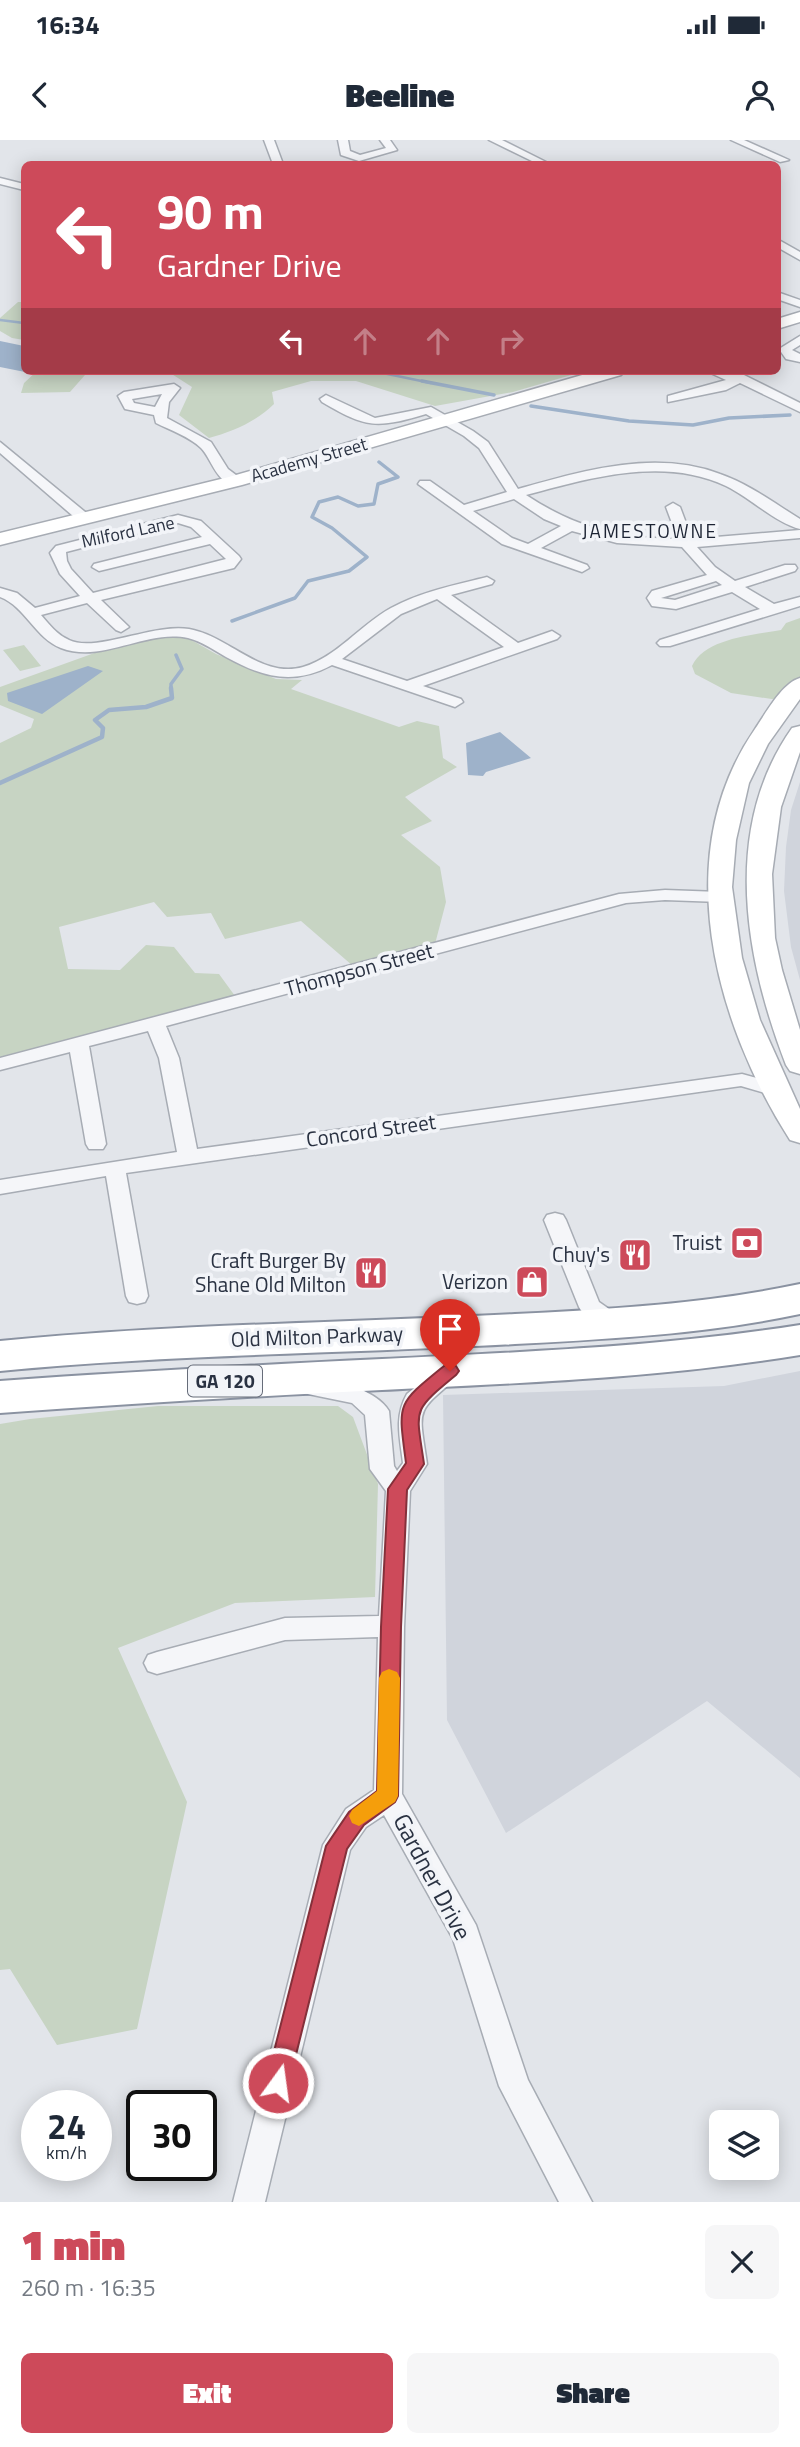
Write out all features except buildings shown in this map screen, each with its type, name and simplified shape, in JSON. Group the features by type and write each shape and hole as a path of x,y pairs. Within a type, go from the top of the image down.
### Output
{"highway":[{"name":"Old Milton Parkway","path":"0,1356 58,1349 710,1315 800,1299"},
{"name":"Old Milton Parkway","path":"0,1397 32,1393 664,1359 756,1349 800,1340"}],"main road":[{"path":"781,323 800,317"},
{"name":"Academy Street","path":"0,539 235,481 601,375"},
{"path":"800,685 774,718 738,780 730,806 720,897 732,974 763,1062 775,1090 800,1133"},
{"path":"800,733 775,780 765,823 757,886 763,950 775,991 794,1038 800,1065"},
{"path":"720,897 741,905 753,968 775,991"}],"street":[{"path":"269,140 277,161"},
{"path":"343,140 345,153 359,158 392,149 385,140"},
{"path":"494,140 539,161"},
{"path":"736,140 788,159 778,161"},
{"path":"0,181 21,186"},
{"path":"781,236 800,248"},
{"path":"781,245 800,257"},
{"path":"781,297 800,304"},
{"path":"800,340 785,349 782,354 800,358"},
{"path":"721,375 739,375 800,408"},
{"path":"673,399 722,387 739,375"},
{"path":"326,399 365,421 389,421 427,410 482,444 504,482 516,495 545,515 570,527 625,541 687,543 800,534"},
{"path":"159,412 162,420 169,426 206,445 223,471 235,481"},
{"path":"0,446 85,519"},
{"path":"462,510 600,472 686,470 725,480 800,525"},
{"path":"425,484 507,541 582,568"},
{"path":"673,507 687,543 698,561 773,610"},
{"name":"Milford Lane","path":"32,613 92,598 234,563 233,557 196,524 178,519 61,549 57,553 60,565 92,598 121,627"},
{"path":"527,550 570,527"},
{"name":"Milford Lane","path":"99,568 213,539"},
{"path":"719,576 657,594 654,598 657,603 677,605 790,568"},
{"path":"0,592 18,597 55,639 78,647 151,633 178,632 211,642 246,662 282,674 310,670 397,611 487,581"},
{"path":"440,595 515,649"},
{"path":"664,643 800,601"},
{"path":"410,685 552,636"},
{"path":"328,659 455,702"},
{"name":"Thompson Street","path":"0,1064 625,898 664,895 720,897"},
{"path":"155,1024 169,1058 188,1157"},
{"path":"79,1044 96,1143"},
{"path":"742,1080 763,1062"},
{"name":"Concord Street","path":"0,1188 188,1157 742,1080 775,1090"},
{"path":"115,1168 137,1296"},
{"path":"555,1220 590,1320"},
{"name":"Gardner Drive","path":"450,1371 415,1400 409,1419 415,1464 398,1489 391,1627 388,1796 466,1935 514,2086 576,2202"},
{"path":"282,1379 359,1396 377,1411 382,1469 398,1489"},
{"path":"157,1663 285,1629 357,1625 391,1627"},
{"path":"249,2202 337,1846 356,1818 388,1796"}],"shaded area":[{"path":"800,782 800,980 791,947 784,891 791,810"},
{"path":"800,1371 800,1778 707,1701 506,1833 447,1720 443,1395 724,1386"}],"green space":[{"path":"21,302 21,340 0,331 0,318"},
{"path":"33,375 85,375 70,392 21,393 24,383"},
{"path":"173,375 571,375 513,392 435,406 356,381 311,381 272,392 274,404 260,416 209,438 179,415 192,387"},
{"path":"800,618 800,678 778,700 731,693 695,674 692,666 708,649 731,639 781,630 786,623"},
{"path":"188,638 216,654 276,679 302,680 291,689 399,727 417,721 439,726 443,758 457,767 405,797 432,821 401,835 440,867 446,902 435,944 353,966 301,921 225,939 211,913 167,917 154,902 59,927 68,969 120,970 146,945 174,947 195,973 219,974 235,996 0,1058 0,743 31,728 34,719 0,705 0,687 125,642"},
{"path":"24,645 41,666 20,671 3,650"},
{"path":"158,1406 338,1406 353,1417 378,1484 375,1597 235,1603 118,1648 187,1802 137,2029 57,2045 10,1969 0,1970 0,1424"}],"water":[{"path":"0,341 21,345 21,371 0,367"},
{"path":"88,666 103,671 42,714 8,701 7,693"},
{"path":"500,732 531,758 486,772 483,776 468,775 466,743"}],"waterway":[{"path":"0,320 21,323"},
{"path":"392,375 431,383"},
{"path":"422,381 494,395"},
{"path":"531,406 629,421 693,425 729,418 790,415"},
{"path":"232,621 295,598 308,581 349,571 367,557 332,528 312,517 319,502 338,497 358,506 374,504 378,484 398,477 379,462"},
{"path":"171,688 182,669 176,655"},
{"path":"0,783 102,737 103,728 95,720 109,710 146,707 172,698 171,688"}],"slow traffic":[{"path":"359,1816 388,1796 389,1678"}],"place":[{"name":"Truist","path":"747,1243"},
{"name":"Chuy's","path":"635,1255"},
{"name":"Craft Burger By Shane Old Milton","path":"371,1273"},
{"name":"Verizon","path":"532,1282"}],"district":[{"name":"JAMESTOWNE","path":"650,531"}],"route":[{"path":"278,2083 337,1846 356,1818 388,1796 391,1627 398,1489 415,1464 409,1419 415,1400 450,1371"}]}
